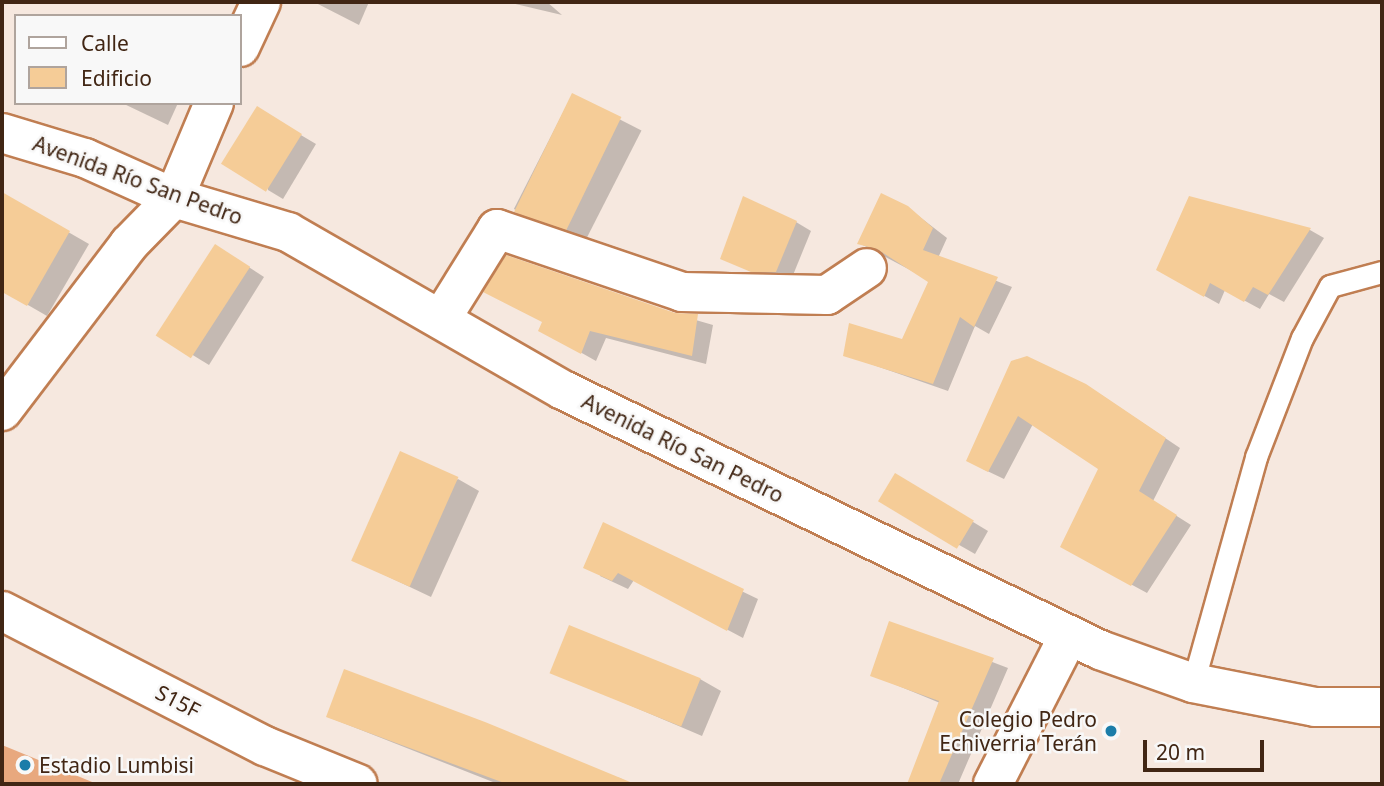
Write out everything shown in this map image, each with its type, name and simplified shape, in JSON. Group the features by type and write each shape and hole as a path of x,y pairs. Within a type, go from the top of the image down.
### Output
{"street":[{"path":"242,43 261,2"},
{"path":"2,411 128,244 174,198 213,105"},
{"name":"Avenida Río San Pedro","path":"2,133 85,158 174,198 288,232 563,390 1069,635 1193,682 1315,707 1382,707"},
{"path":"441,319 498,229 682,292 827,295 867,268"},
{"name":"S15F","path":"2,611 265,746 358,784"},
{"path":"993,784 1069,635"}],"lane":[{"path":"1193,682 1256,457 1302,338 1330,286 1382,272"}],"shaded area":[{"name":"Estadio Lumbisi","path":"2,745 97,784 2,784"}],"building":[{"path":"572,93 621,117 564,236 514,212"},
{"path":"257,106 302,134 266,192 221,164"},
{"path":"2,192 70,231 27,306 2,292"},
{"path":"881,193 908,206 933,228 923,250 998,277 974,327 960,317 933,384 843,356 849,323 902,339 928,282 877,249 857,244"},
{"path":"743,196 797,221 776,272 751,272 720,259"},
{"path":"1189,196 1311,228 1268,295 1253,287 1244,302 1210,283 1204,297 1156,270"},
{"path":"215,244 250,267 191,358 156,335"},
{"path":"506,255 675,313 698,314 692,356 590,331 581,354 538,331 542,322 483,292"},
{"path":"1027,356 1086,384 1166,438 1139,491 1177,515 1131,586 1060,547 1098,469 1018,416 988,472 966,461 1011,361"},
{"path":"400,451 458,477 410,587 351,561"},
{"path":"895,473 974,520 957,549 878,501"},
{"path":"603,522 744,589 727,631 618,573 612,581 583,568"},
{"path":"889,621 994,658 939,784 907,784 939,701 870,676"},
{"path":"569,625 701,678 681,726 550,673"},
{"path":"344,669 485,722 635,784 507,784 326,717"}],"place":[{"name":"Colegio Pedro Echiverria Terán","path":"1111,731"},
{"name":"Estadio Lumbisi","path":"25,765"}]}
